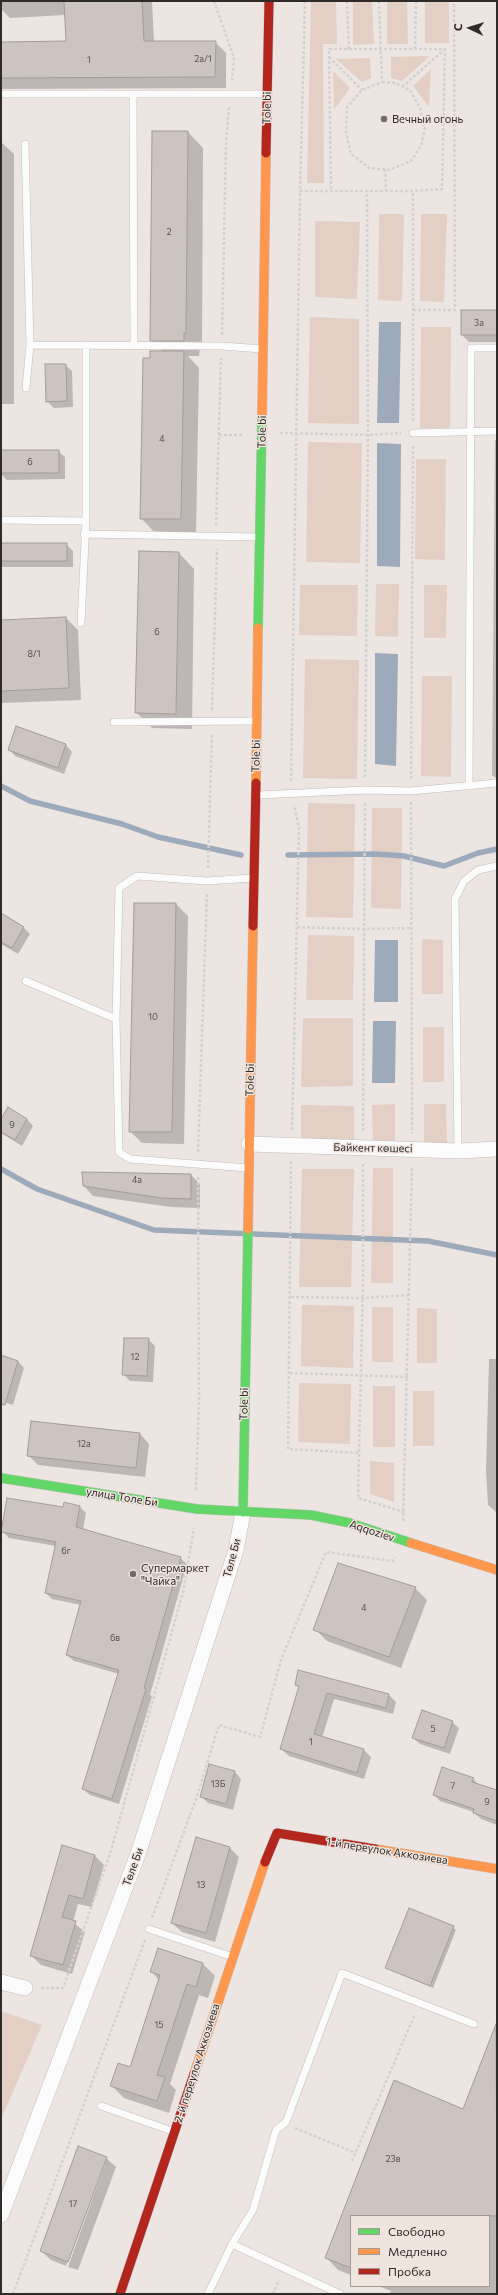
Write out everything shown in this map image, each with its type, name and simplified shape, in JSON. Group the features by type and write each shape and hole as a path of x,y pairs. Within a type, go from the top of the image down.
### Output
{"main road":[{"name":"Tole bi","path":"242,1512 269,1"},
{"name":"улица Толе Би","path":"1,1478 197,1509 242,1512"},
{"name":"Aqqoziev","path":"242,1512 311,1515 350,1523 497,1570"},
{"name":"1-й переулок Аккозиева","path":"277,1833 497,1869"},
{"name":"2-й переулок Аккозиева","path":"120,2294 232,1956 270,1846 277,1833"}],"street":[{"name":"Байкент көшесі","path":"249,1144 458,1151 497,1149"},
{"name":"Төле Би","path":"1,2215 138,1854 236,1550 242,1512"},
{"path":"1,1982 25,1988"}],"lane":[{"path":"1,94 267,94"},
{"path":"133,94 134,345"},
{"path":"25,144 30,345 26,388"},
{"path":"30,345 86,344 222,346 263,349"},
{"path":"81,624 84,534 86,521 86,344"},
{"path":"469,786 471,348 497,348"},
{"path":"413,433 497,431"},
{"path":"1,520 86,521"},
{"path":"84,534 260,537"},
{"path":"114,722 257,721"},
{"path":"255,795 365,790 411,791 497,783"},
{"path":"458,1151 455,899 464,881 478,870 497,866"},
{"path":"248,1168 130,1159 119,1152 116,1019 119,888 137,876 207,881 254,878"},
{"path":"26,981 116,1019"},
{"path":"149,1928 232,1956"},
{"path":"208,2294 232,2244 253,2210 276,2130 286,2122 342,1973 474,2024"},
{"path":"101,2106 174,2131"},
{"path":"232,2244 340,2294"}],"path":[{"path":"25,1988 63,1988 110,1854 183,1592 197,1509 195,1478 199,1399 198,1165 212,722 226,143 234,58 214,1"},
{"path":"305,1 300,191 291,794 299,828 291,1146 291,1297 288,1449 359,1453"},
{"path":"347,1 349,49"},
{"path":"380,1 382,82"},
{"path":"415,49 416,1"},
{"path":"413,310 455,310 454,1"},
{"path":"331,190 329,49 445,49"},
{"path":"300,191 413,191 442,189 445,49"},
{"path":"402,87 445,49"},
{"path":"329,57 362,90"},
{"path":"382,82 410,90 420,108 424,129 420,146 411,161 385,170 369,168 351,154 346,132 347,107 362,90 382,82"},
{"path":"385,170 386,190"},
{"path":"367,190 368,435 363,1298 358,1498 404,1512"},
{"path":"13,2294 196,1799 219,1725 260,1737 281,1660 326,1552 394,1560 400,1540 404,1512 412,1149 411,791 413,191"},
{"path":"219,435 262,435 296,432 368,435 413,433"},
{"path":"297,927 365,929 411,928"},
{"path":"291,1297 363,1298 409,1295"},
{"path":"290,1373 408,1377"},
{"path":"352,2161 419,2003"},
{"path":"286,2122 298,2130 356,2153"}],"shaded area":[{"path":"311,1 336,1 337,44 323,44 324,183 307,183"},
{"path":"353,1 372,1 374,44 353,45"},
{"path":"387,1 407,1 408,44 387,44"},
{"path":"425,1 449,1 449,43 425,43"},
{"path":"430,56 402,81 391,78 391,57"},
{"path":"370,58 371,78 362,82 336,59"},
{"path":"431,69 429,107 413,86"},
{"path":"333,71 350,88 334,110"},
{"path":"379,214 404,214 402,301 378,300"},
{"path":"421,214 447,214 444,302 420,301"},
{"path":"315,221 360,222 357,299 315,297"},
{"path":"310,317 359,319 359,424 308,423"},
{"path":"421,327 451,327 450,428 420,428"},
{"path":"308,442 362,443 360,563 306,562"},
{"path":"416,459 446,459 445,560 415,559"},
{"path":"376,584 399,584 398,637 375,636"},
{"path":"300,585 358,585 357,636 299,635"},
{"path":"424,585 447,585 446,638 424,638"},
{"path":"305,659 359,660 357,779 303,778"},
{"path":"422,676 452,676 451,777 421,776"},
{"path":"308,803 355,804 353,918 306,917"},
{"path":"372,808 402,808 401,909 371,908"},
{"path":"308,935 354,936 353,1000 306,1000"},
{"path":"422,939 443,940 443,994 422,994"},
{"path":"303,1018 353,1018 353,1086 301,1087"},
{"path":"423,1027 444,1027 444,1082 423,1082"},
{"path":"395,1104 395,1144 373,1145 372,1105"},
{"path":"424,1104 446,1104 447,1144 424,1145"},
{"path":"301,1105 354,1106 354,1143 301,1142"},
{"path":"373,1168 393,1168 393,1283 371,1283"},
{"path":"302,1169 354,1169 351,1287 299,1287"},
{"path":"302,1305 354,1306 353,1368 301,1366"},
{"path":"372,1307 393,1307 393,1362 372,1362"},
{"path":"417,1308 437,1309 437,1363 417,1363"},
{"path":"299,1383 351,1384 350,1444 298,1442"},
{"path":"373,1386 395,1386 395,1447 373,1447"},
{"path":"413,1391 434,1391 434,1446 413,1446"},
{"path":"370,1461 394,1463 394,1502 370,1494"},
{"path":"1,2011 42,2025 1,2119"}],"water":[{"path":"379,322 401,322 399,423 377,423"},
{"path":"377,443 401,444 400,567 377,566"},
{"path":"375,653 398,654 396,766 375,764"},
{"path":"375,940 398,940 398,1002 374,1002"},
{"path":"373,1021 396,1021 395,1083 372,1083"}],"building":[{"path":"64,1 142,1 144,41 216,41 215,77 1,78 1,42 66,41"},
{"path":"152,131 188,131 186,333 184,333 184,341 150,341"},
{"path":"461,310 497,310 497,335 461,335"},
{"path":"150,351 184,351 181,519 140,519 143,358 150,358"},
{"path":"45,364 66,364 67,401 46,402"},
{"path":"1,450 59,450 59,473 1,473"},
{"path":"1,543 67,543 67,561 1,561"},
{"path":"139,551 179,552 176,714 135,713"},
{"path":"66,617 69,688 1,691 1,620"},
{"path":"16,726 66,744 58,768 8,750"},
{"path":"134,903 176,903 172,1132 129,1132"},
{"path":"1,913 24,927 12,948 1,942"},
{"path":"8,1107 27,1119 15,1140 1,1132 1,1119"},
{"path":"82,1172 191,1174 191,1199 161,1198 83,1186"},
{"path":"124,1338 149,1338 147,1376 122,1375"},
{"path":"1,1355 18,1361 5,1405 1,1404"},
{"path":"31,1421 140,1433 136,1468 27,1456"},
{"path":"7,1498 63,1507 64,1502 80,1506 76,1527 181,1557 144,1688 146,1689 112,1799 82,1789 119,1670 66,1655 81,1601 45,1593 56,1542 1,1532"},
{"path":"338,1563 416,1587 389,1657 313,1630"},
{"path":"298,1670 389,1694 386,1708 327,1693 314,1734 364,1749 357,1773 280,1749 299,1686 295,1685"},
{"path":"422,1710 453,1721 444,1748 412,1738"},
{"path":"209,1764 235,1771 226,1804 200,1797"},
{"path":"442,1767 474,1778 472,1782 497,1790 497,1821 473,1813 474,1809 433,1795"},
{"path":"196,1837 230,1847 206,1933 171,1923"},
{"path":"62,1845 95,1855 83,1899 69,1895 62,1917 76,1921 63,1965 30,1956"},
{"path":"409,1908 454,1926 430,1986 385,1968"},
{"path":"158,1948 203,1963 196,1987 187,1984 157,2075 165,2077 157,2101 110,2086 118,2063 130,2067 160,1975 150,1972"},
{"path":"496,2024 497,2216 350,2215 350,2268 325,2258 394,2080 463,2109"},
{"path":"78,2146 107,2157 68,2262 40,2251"}],"waterway":[{"path":"1,786 30,801 122,824 158,837 241,855"},
{"path":"288,855 376,854 404,856 444,866 478,853 497,849"},
{"path":"1,1169 37,1189 154,1230 428,1241 497,1255"}],"traffic: fast":[{"path":"258,628 262,417"},
{"path":"243,1512 248,1229"},
{"path":"1,1478 197,1509 311,1515 350,1523 411,1543"}],"traffic: slow":[{"path":"262,417 266,153"},
{"path":"256,783 258,628"},
{"path":"248,1229 253,926"},
{"path":"411,1543 497,1570"},
{"path":"375,1849 497,1869"},
{"path":"194,2074 265,1862"}],"traffic: jam":[{"path":"266,153 269,1"},
{"path":"253,926 256,783"},
{"path":"265,1862 277,1833 375,1849"},
{"path":"120,2294 194,2074"}],"place":[{"name":"Вечный огонь","path":"384,119"},
{"name":"Супермаркет \"Чайка\"","path":"133,1574"}]}
